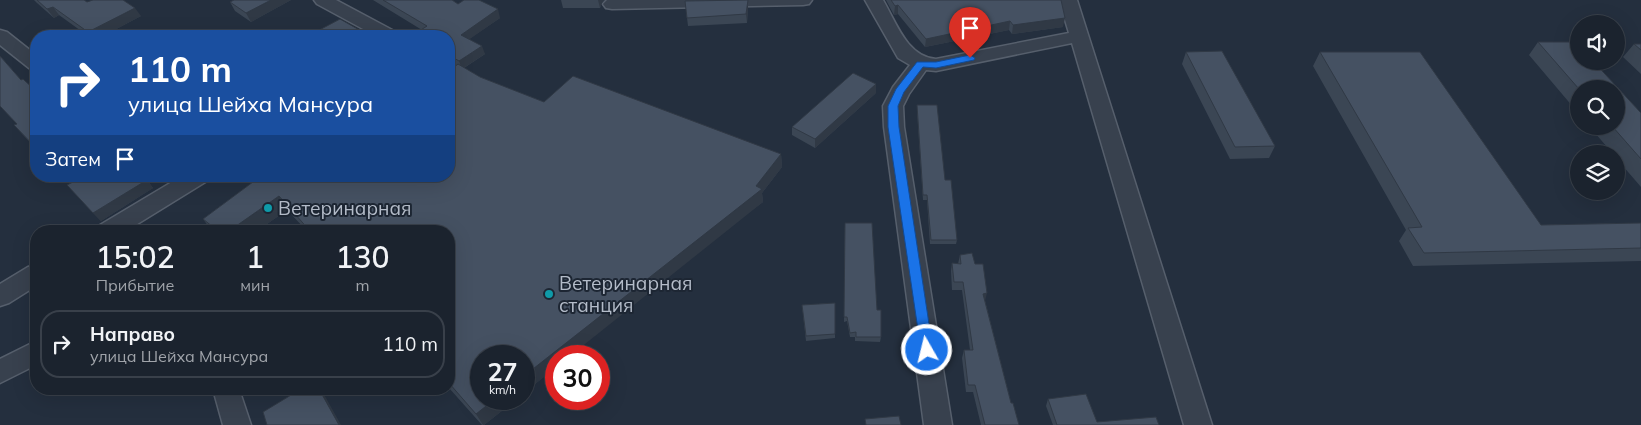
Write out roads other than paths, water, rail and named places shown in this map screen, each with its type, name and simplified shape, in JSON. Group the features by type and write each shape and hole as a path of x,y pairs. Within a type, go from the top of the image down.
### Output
{"street":[{"path":"323,0 377,30"},
{"path":"612,4 803,0"},
{"path":"874,0 905,54 920,64 936,65 1080,36"},
{"path":"1068,0 1198,425"},
{"path":"0,36 30,59"},
{"path":"920,64 900,92 893,106 894,127 938,425"},
{"path":"117,225 184,182"},
{"path":"0,296 30,278"},
{"path":"0,372 30,355"},
{"path":"228,395 237,425"}],"place":[{"name":"Ветеринарная","path":"268,208"},
{"name":"Ветеринарная станция","path":"549,294"}]}
